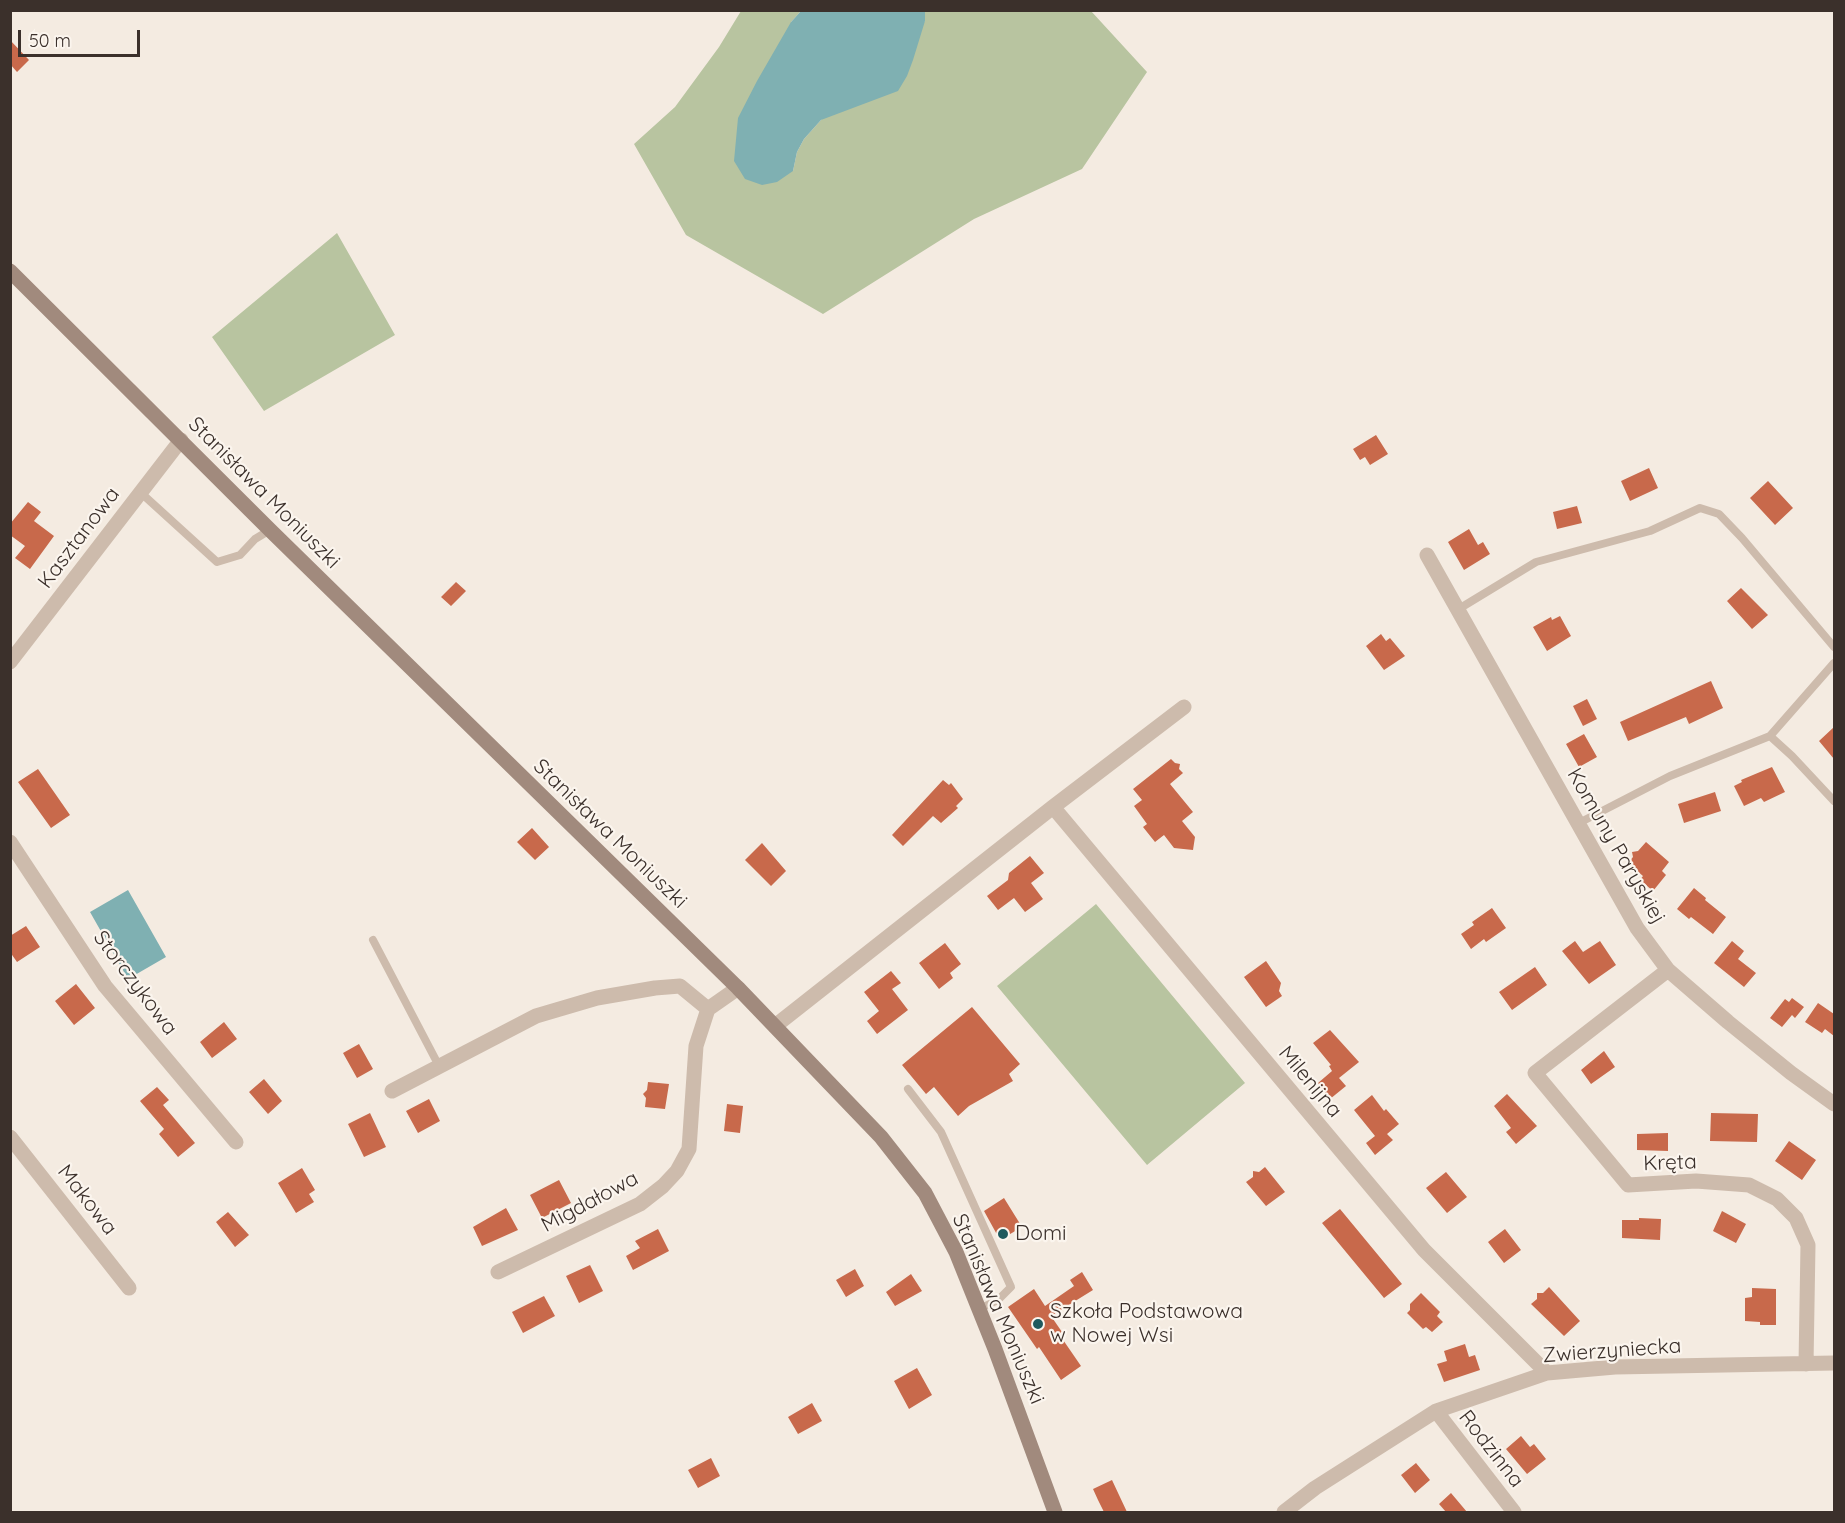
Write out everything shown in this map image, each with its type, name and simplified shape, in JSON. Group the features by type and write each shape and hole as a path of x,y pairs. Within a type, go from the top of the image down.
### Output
{"main road":[{"name":"Stanisława Moniuszki","path":"10,271 270,530 738,988 881,1137 925,1193 956,1252 1055,1512"}],"street":[{"name":"Kasztanowa","path":"10,662 181,440"},
{"name":"Komuny Paryskiej","path":"1426,555 1636,928 1668,970 1782,1066 1834,1104"},
{"path":"775,1026 1184,707"},
{"name":"Milenijna","path":"1053,807 1424,1250 1547,1373"},
{"name":"Storczykowa","path":"10,842 105,986 236,1142"},
{"name":"Kręta","path":"1668,970 1535,1073 1628,1185 1696,1181 1749,1185 1777,1199 1796,1218 1808,1245 1806,1364"},
{"path":"392,1090 536,1016 597,998 680,986 708,1009 738,988"},
{"name":"Migdałowa","path":"498,1272 640,1204 663,1186 677,1171 689,1149 696,1046 708,1009"},
{"name":"Makowa","path":"10,1137 129,1288"},
{"name":"Zwierzyniecka","path":"1284,1512 1315,1488 1436,1411 1547,1373 1616,1367 1834,1363"},
{"name":"Rodzinna","path":"1436,1411 1514,1512"}],"lane":[{"path":"140,492 217,562 240,555 255,538 270,530"},
{"path":"1457,610 1536,562 1650,531 1700,508 1719,514 1834,647"},
{"path":"1577,824 1670,776 1770,736 1834,663"},
{"path":"1770,736 1834,801"},
{"path":"373,940 439,1066"},
{"path":"908,1089 941,1132 1011,1287 998,1300 979,1309"}],"green space":[{"path":"741,11 801,11 791,22 793,171 797,152 804,139 925,21 925,11 1091,11 1147,72 1082,169 974,219 823,314 686,235 634,144 675,107 719,47"},
{"path":"337,233 395,335 264,411 212,337"},
{"path":"1096,904 1245,1083 1147,1165 997,986"}],"water":[{"path":"801,11 925,11 925,21 907,76 898,91 821,120 804,139 797,152 793,171 777,182 762,185 745,179 734,161 738,118 791,22"},
{"path":"128,890 166,957 128,979 90,912"}],"building":[{"path":"10,40 29,60 17,72 10,64"},
{"path":"1376,435 1388,454 1370,465 1365,457 1360,460 1353,449"},
{"path":"1649,468 1658,488 1630,501 1621,481"},
{"path":"1768,481 1793,508 1775,525 1750,498"},
{"path":"28,502 41,512 34,521 54,536 30,569 15,558 25,546 10,535 10,524"},
{"path":"1577,506 1582,523 1557,529 1553,512"},
{"path":"1469,529 1478,545 1483,542 1490,554 1464,570 1448,542"},
{"path":"456,582 466,591 451,606 441,597"},
{"path":"1741,588 1768,615 1752,629 1727,601"},
{"path":"1560,616 1571,636 1547,651 1533,627 1551,617 1552,620"},
{"path":"1381,634 1386,641 1390,638 1405,656 1384,670 1366,646"},
{"path":"1711,681 1723,708 1689,724 1686,717 1628,741 1620,722"},
{"path":"1587,699 1597,719 1583,726 1573,706"},
{"path":"1834,727 1834,759 1819,741"},
{"path":"1584,734 1597,757 1579,767 1566,744"},
{"path":"1171,759 1180,764 1179,769 1183,773 1170,784 1193,812 1182,821 1195,837 1193,850 1174,848 1164,835 1155,842 1143,827 1147,824 1134,806 1142,800 1133,789"},
{"path":"1772,767 1785,792 1764,802 1761,798 1744,806 1734,786 1742,782 1741,780"},
{"path":"38,769 70,815 51,828 18,782"},
{"path":"943,780 949,785 951,783 963,799 956,806 958,808 941,823 933,816 903,846 892,835"},
{"path":"1715,792 1721,811 1684,823 1678,804"},
{"path":"532,828 549,847 535,860 517,842"},
{"path":"1646,842 1669,862 1662,871 1666,875 1653,891 1640,880 1643,876 1628,863 1633,857 1632,852 1638,851"},
{"path":"762,843 786,871 771,886 745,860"},
{"path":"1030,856 1044,873 1031,883 1043,899 1025,912 1014,898 998,910 987,896 1008,880 1009,873"},
{"path":"1694,888 1726,917 1713,934 1677,909"},
{"path":"1492,908 1506,928 1486,942 1484,939 1471,949 1461,934 1474,925 1472,922"},
{"path":"26,926 40,947 17,962 10,952 10,936"},
{"path":"1575,941 1583,952 1600,941 1616,965 1589,984 1562,951"},
{"path":"1732,941 1744,951 1738,959 1756,973 1744,987 1714,963"},
{"path":"945,943 961,964 950,973 953,978 939,989 919,963"},
{"path":"1266,961 1281,983 1279,991 1282,996 1266,1007 1244,977"},
{"path":"1535,967 1547,985 1512,1010 1499,992"},
{"path":"891,971 901,983 892,989 908,1010 877,1034 867,1021 879,1011 864,992"},
{"path":"76,984 95,1008 74,1025 55,1001"},
{"path":"1792,998 1804,1007 1795,1018 1792,1015 1782,1027 1770,1018 1785,999 1789,1002"},
{"path":"1818,1003 1834,1014 1834,1036 1825,1029 1822,1033 1805,1022"},
{"path":"972,1007 1020,1064 1009,1074 1013,1081 969,1106 958,1116 934,1087 926,1094 902,1065"},
{"path":"224,1022 237,1039 212,1058 200,1042"},
{"path":"1330,1030 1359,1062 1339,1078 1346,1086 1330,1099 1318,1083 1332,1071 1329,1066 1331,1065 1313,1043"},
{"path":"359,1044 373,1069 357,1078 343,1053"},
{"path":"1604,1051 1615,1067 1591,1084 1581,1070"},
{"path":"264,1079 282,1101 268,1114 249,1092"},
{"path":"648,1082 669,1084 665,1109 645,1107 646,1098 643,1094 647,1090"},
{"path":"157,1087 169,1100 163,1105 195,1143 178,1157 159,1134 164,1129 140,1101"},
{"path":"1507,1094 1537,1126 1516,1144 1506,1132 1511,1128 1494,1106"},
{"path":"1372,1095 1384,1111 1386,1109 1399,1124 1387,1134 1393,1140 1375,1155 1366,1143 1375,1136 1354,1110"},
{"path":"429,1099 440,1121 418,1133 406,1111"},
{"path":"727,1104 743,1106 740,1133 724,1131"},
{"path":"370,1113 386,1147 364,1157 348,1124"},
{"path":"1711,1113 1758,1114 1757,1142 1710,1141"},
{"path":"1668,1133 1668,1151 1637,1150 1637,1134"},
{"path":"1789,1141 1816,1160 1802,1180 1775,1161"},
{"path":"1265,1167 1285,1192 1266,1206 1246,1182 1253,1177 1253,1171 1259,1172"},
{"path":"302,1168 315,1190 309,1194 314,1202 296,1213 278,1183"},
{"path":"1446,1172 1467,1197 1447,1213 1426,1188"},
{"path":"559,1180 571,1203 542,1218 530,1195"},
{"path":"1004,1198 1022,1227 1000,1240 984,1211"},
{"path":"506,1208 518,1230 482,1246 473,1227"},
{"path":"1340,1209 1402,1284 1384,1298 1322,1223"},
{"path":"1722,1211 1746,1224 1736,1243 1713,1231"},
{"path":"228,1212 249,1235 235,1247 216,1222"},
{"path":"1639,1218 1661,1219 1660,1240 1622,1238 1622,1220 1639,1220"},
{"path":"658,1229 669,1251 633,1270 626,1256 640,1248 635,1241"},
{"path":"1505,1229 1521,1250 1504,1263 1488,1242"},
{"path":"590,1265 603,1291 579,1303 566,1276"},
{"path":"855,1269 864,1286 846,1297 836,1280"},
{"name":"Szkoła Podstawowa w Nowej Wsi","path":"1082,1272 1093,1290 1051,1316 1062,1332 1059,1334 1081,1366 1061,1380 1008,1307 1034,1289 1045,1306 1074,1286 1070,1280"},
{"path":"911,1274 922,1291 895,1306 886,1292"},
{"path":"1549,1287 1580,1321 1564,1336 1531,1304 1537,1299 1537,1293 1543,1293"},
{"path":"1752,1288 1776,1289 1776,1325 1760,1325 1760,1322 1745,1321 1745,1298 1752,1297"},
{"path":"1421,1293 1440,1312 1437,1316 1443,1322 1432,1332 1426,1327 1423,1329 1407,1313 1410,1310 1410,1304"},
{"path":"544,1296 555,1316 523,1333 512,1312"},
{"path":"1465,1344 1469,1357 1475,1355 1480,1370 1444,1382 1437,1364 1447,1361 1444,1351"},
{"path":"917,1368 932,1395 909,1409 894,1381"},
{"path":"812,1403 822,1421 798,1434 788,1417"},
{"path":"1521,1436 1530,1447 1534,1444 1546,1459 1527,1474 1506,1449"},
{"path":"711,1458 720,1476 698,1488 688,1470"},
{"path":"1416,1463 1430,1480 1415,1493 1401,1475"},
{"path":"1112,1480 1127,1512 1104,1512 1098,1500 1093,1489"},
{"path":"1451,1493 1467,1512 1446,1512 1439,1504"}],"place":[{"name":"Domi","path":"1003,1234"},
{"name":"Szkoła Podstawowa w Nowej Wsi","path":"1038,1324"}]}
